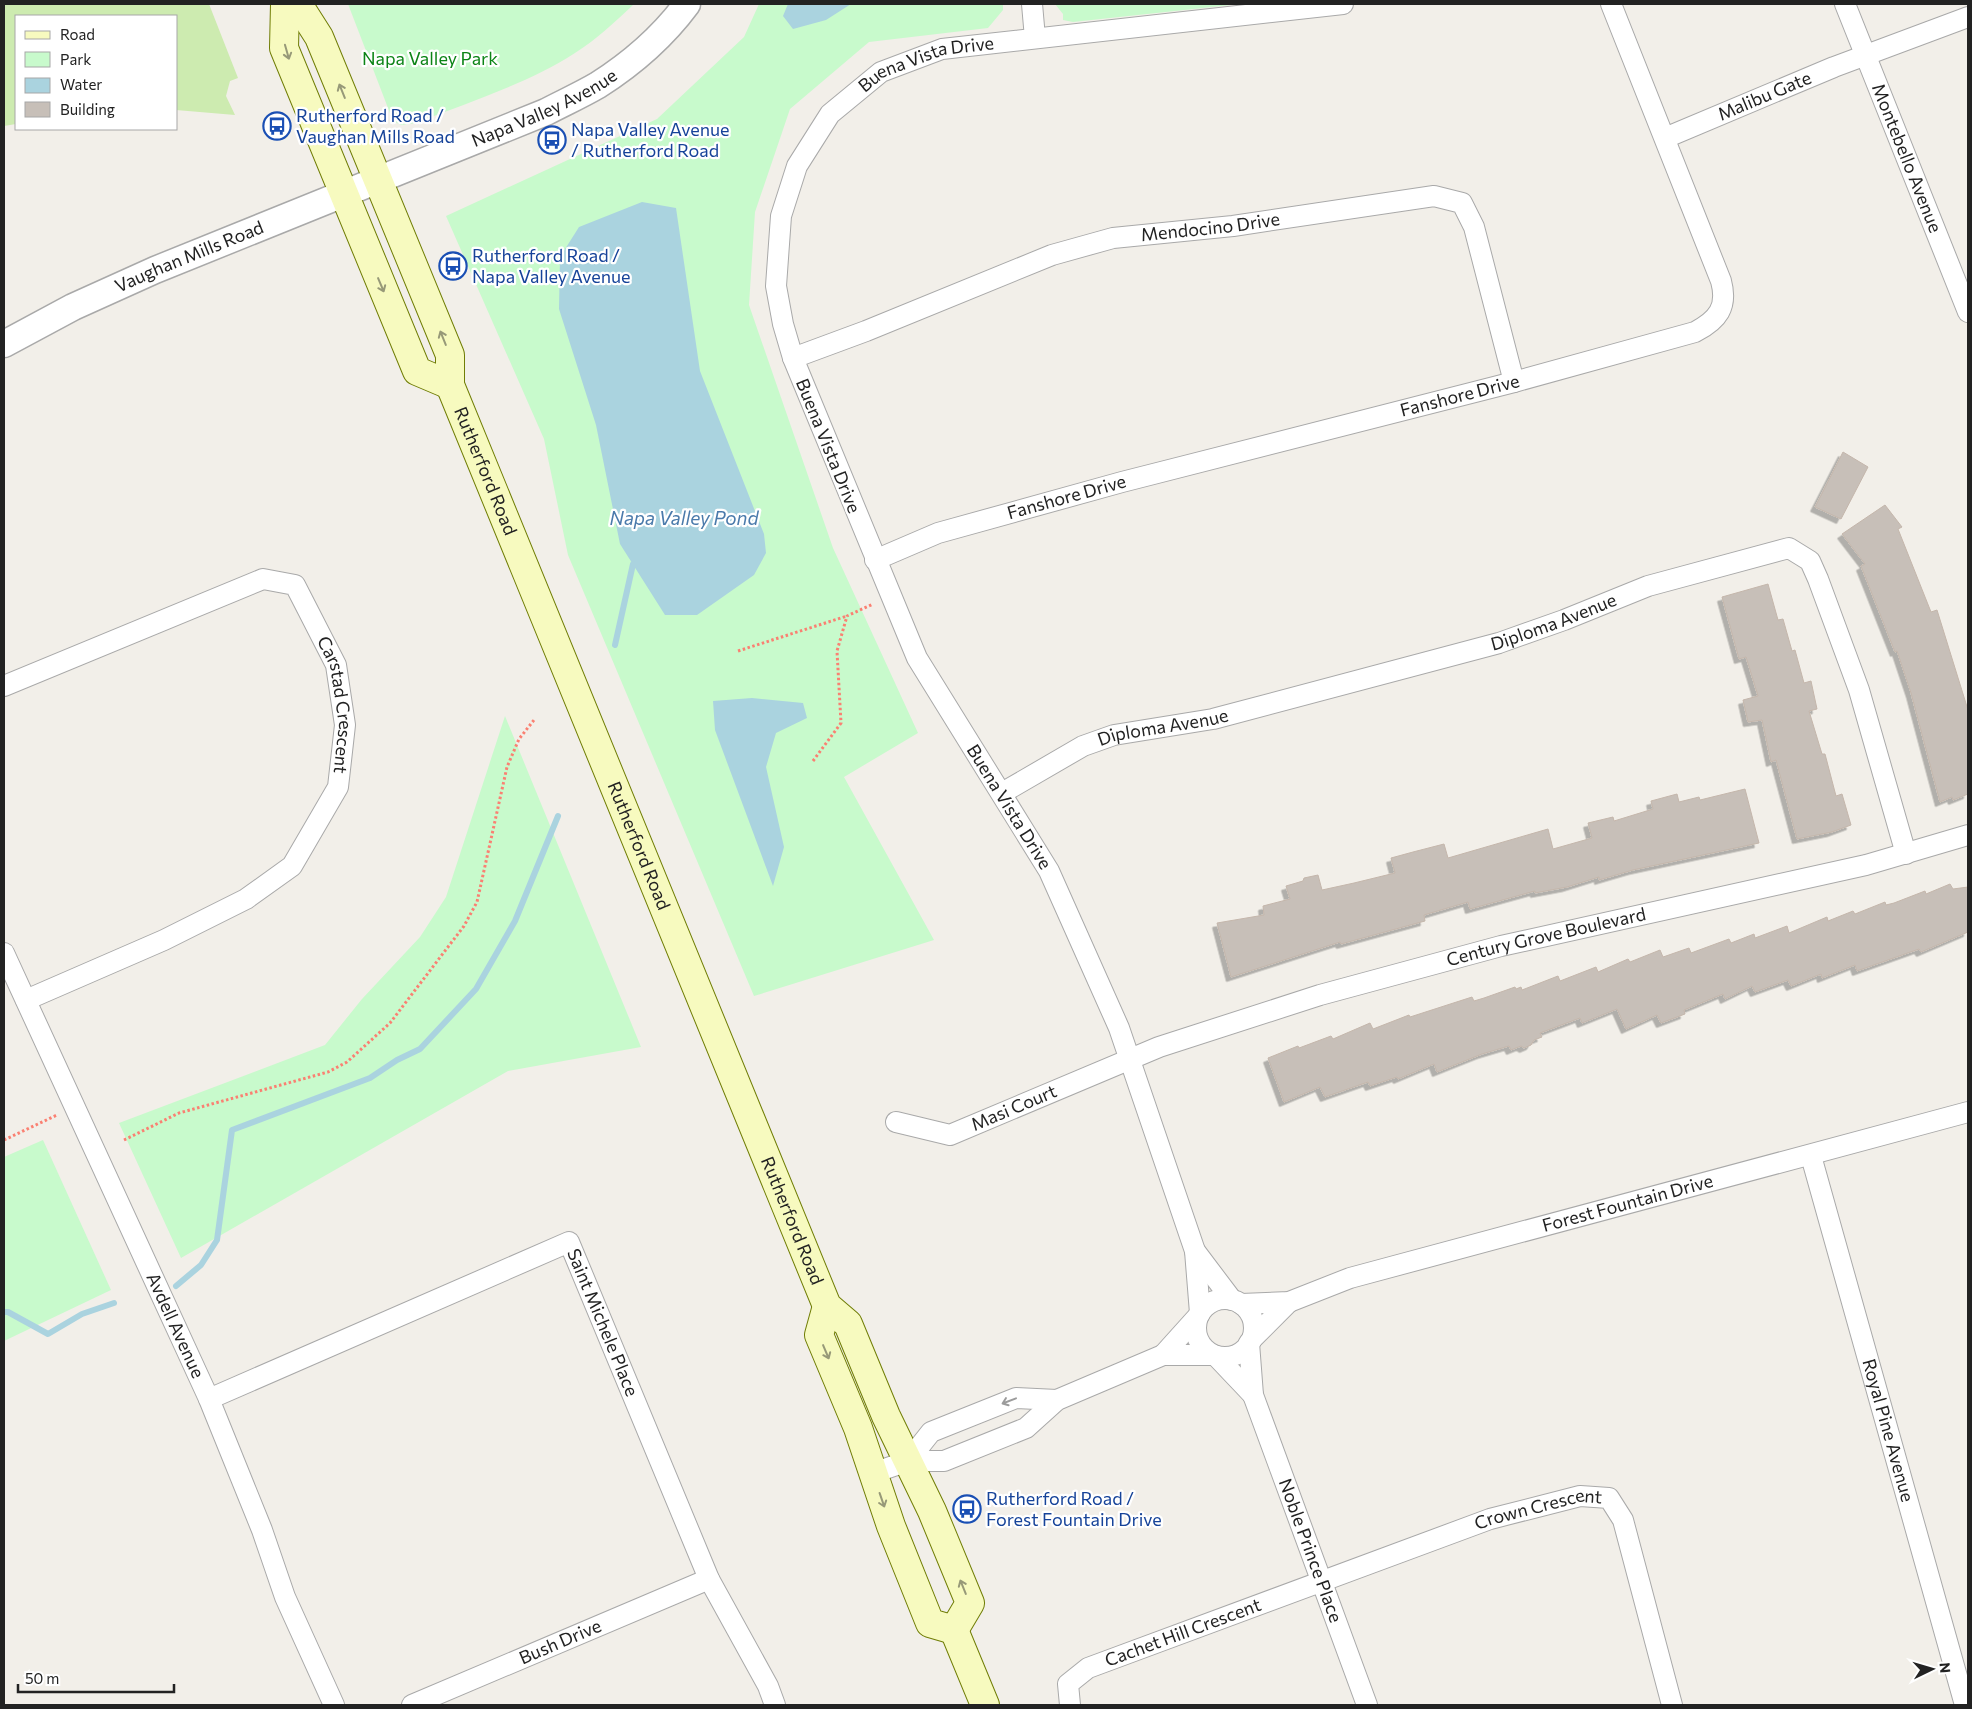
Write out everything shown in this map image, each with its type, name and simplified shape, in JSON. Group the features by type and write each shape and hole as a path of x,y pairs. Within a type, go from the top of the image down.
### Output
{"main road":[{"name":"Rutherford Road","path":"285,4 284,48 418,371 450,386"},
{"name":"Rutherford Road","path":"298,4 320,37 379,180 450,355 450,386 827,1306 848,1324 886,1416 932,1511 970,1603 954,1630 930,1623 891,1526 858,1428 819,1335 827,1306"},
{"path":"954,1630 985,1705"}],"street":[{"name":"Napa Valley Avenue","path":"379,180 517,124 597,85 642,51 687,4"},
{"path":"1032,4 1036,38"},
{"name":"Buena Vista Drive","path":"1200,1314 1195,1251 1119,1028 1049,871 917,658 793,358 783,324 776,286 781,216 796,166 830,114 881,72 942,49 1343,4"},
{"name":"Fanshore Drive","path":"875,560 938,533 1122,482 1514,382 1696,332 1712,323 1722,307 1724,294 1665,138 1611,4"},
{"name":"Montebello Avenue","path":"1845,4 1968,310"},
{"name":"Malibu Gate","path":"1665,138 1865,55 1968,17"},
{"name":"Vaughan Mills Road","path":"4,344 96,296 379,180"},
{"name":"Mendocino Drive","path":"793,358 866,331 1052,254 1113,238 1272,221 1434,196 1462,203 1474,228 1514,382"},
{"name":"Diploma Avenue","path":"1002,793 1074,750 1114,736 1213,719 1499,643 1564,620 1648,586 1789,548 1810,561 1818,579 1859,690 1906,854"},
{"name":"Carstad Crescent","path":"4,686 263,580 296,585 336,665 345,725 338,787 292,866 246,899 164,940 26,1000"},
{"name":"Century Grove Boulevard","path":"1129,1058 1320,995 1501,946 1791,883 1906,854 1968,835"},
{"name":"Avdell Avenue","path":"4,953 209,1399 262,1530 285,1597 334,1705"},
{"name":"Masi Court","path":"896,1122 950,1135 1129,1058"},
{"name":"Forest Fountain Drive","path":"1236,1302 1289,1302 1350,1278 1811,1156 1968,1112"},
{"name":"Royal Pine Avenue","path":"1811,1156 1965,1705"},
{"name":"Saint Michele Place","path":"209,1399 569,1242 709,1578 768,1686 775,1705"},
{"name":"Buena Vista Drive","path":"1195,1251 1236,1302"},
{"path":"873,1473 908,1461 944,1461 1017,1432 1026,1428 1057,1400 1163,1355 1233,1356 1241,1352 1251,1341 1254,1331 1251,1317 1236,1302 1213,1302 1163,1355"},
{"name":"Forest Fountain Drive","path":"1251,1341 1289,1302"},
{"path":"1200,1314 1196,1331 1198,1340 1203,1347 1215,1355"},
{"name":"Noble Prince Place","path":"1251,1341 1253,1395 1367,1705"},
{"name":"Noble Prince Place","path":"1215,1355 1253,1395"},
{"path":"908,1461 931,1432 1016,1398 1057,1400"},
{"name":"Crown Crescent","path":"1320,1581 1490,1519 1580,1496 1609,1498 1623,1520 1672,1705"},
{"name":"Bush Drive","path":"412,1705 709,1578"},
{"name":"Cachet Hill Crescent","path":"1070,1705 1068,1684 1088,1668 1320,1581"}],"path":[{"path":"738,651 847,616 876,603"},
{"path":"813,760 842,723 837,651 847,616"},
{"path":"124,1140 179,1113 328,1072 347,1062 390,1023 464,926 477,902 507,767 519,740 534,720"},
{"path":"4,1140 57,1115"}],"green space":[{"path":"4,4 209,4 238,78 230,81 226,96 235,115 178,110 178,15 15,15 15,124 4,126"},
{"name":"Napa Valley Park","path":"348,4 634,4 583,48 557,64 497,92 416,123 401,125 393,121"},
{"path":"759,4 1003,4 1003,10 988,28 869,42 790,109 755,212 749,305 833,548 918,733 844,777 934,940 754,996 568,555 544,439 446,216 657,119 744,37"},
{"path":"1055,4 1240,4 1073,22 1063,20 1063,14"},
{"path":"505,716 641,1047 508,1071 181,1258 119,1123 325,1045 362,999 420,937 446,897"},
{"path":"43,1140 111,1290 4,1341 4,1157"}],"water":[{"path":"788,4 851,4 826,20 793,29 783,16"},
{"name":"Napa Valley Pond","path":"642,202 676,208 700,371 764,534 766,553 754,575 697,615 665,615 620,544 596,425 559,309 560,257 579,227"},
{"path":"752,698 803,703 807,718 776,733 766,767 784,847 773,886 715,730 713,701"}],"building":[{"path":"1843,452 1868,467 1841,519 1815,507"},
{"path":"1885,505 1902,527 1898,529 1931,612 1937,610 1968,710 1968,794 1953,800 1952,797 1940,802 1911,693 1897,651 1895,652 1861,566 1865,564 1842,534"},
{"path":"1768,584 1778,620 1783,619 1792,651 1795,650 1804,683 1811,681 1817,709 1809,711 1822,754 1825,754 1836,796 1842,794 1851,825 1832,832 1797,839 1776,760 1771,762 1762,720 1748,722 1743,700 1758,696 1746,657 1739,659 1722,597"},
{"path":"1745,789 1759,843 1633,870 1599,880 1599,877 1567,887 1535,893 1535,891 1470,909 1468,902 1424,915 1425,921 1341,944 1340,942 1231,977 1217,923 1264,915 1263,906 1290,899 1286,886 1303,881 1304,878 1318,875 1322,890 1395,873 1391,858 1413,852 1444,844 1448,858 1548,829 1553,849 1592,838 1588,823 1613,817 1614,821 1653,809 1651,801 1677,794 1679,802 1699,797 1700,800"},
{"path":"1950,884 1953,889 1968,887 1968,932 1921,952 1919,949 1857,971 1855,965 1822,978 1821,974 1791,986 1788,980 1755,992 1752,986 1725,999 1723,994 1684,1010 1685,1014 1661,1023 1657,1015 1626,1029 1617,1009 1582,1023 1580,1018 1540,1033 1542,1037 1534,1040 1531,1045 1524,1048 1521,1046 1511,1050 1509,1046 1482,1054 1437,1072 1434,1064 1398,1079 1397,1077 1370,1086 1368,1082 1325,1097 1320,1087 1284,1102 1268,1058 1331,1036 1333,1039 1370,1023 1373,1029 1409,1015 1410,1017 1472,997 1474,1001 1515,987 1516,989 1521,987 1522,990 1558,976 1560,981 1596,967 1598,972 1628,959 1630,962 1660,950 1663,957 1689,948 1691,953 1729,939 1731,943 1754,934 1755,938 1787,926 1789,933 1827,917 1828,921 1853,911 1855,914 1885,902 1886,905 1894,903 1925,891 1926,894"}],"waterway":[{"path":"615,645 633,564"},
{"path":"176,1286 201,1265 217,1240 232,1130 370,1078 397,1060 420,1049 476,989 515,921 558,816"},
{"path":"4,1312 8,1312 48,1334 82,1314 114,1303"}],"place":[{"name":"Rutherford Road / Vaughan Mills Road","path":"277,126"},
{"name":"Napa Valley Avenue / Rutherford Road","path":"552,140"},
{"name":"Rutherford Road / Napa Valley Avenue","path":"453,266"},
{"name":"Rutherford Road / Forest Fountain Drive","path":"967,1509"}]}
